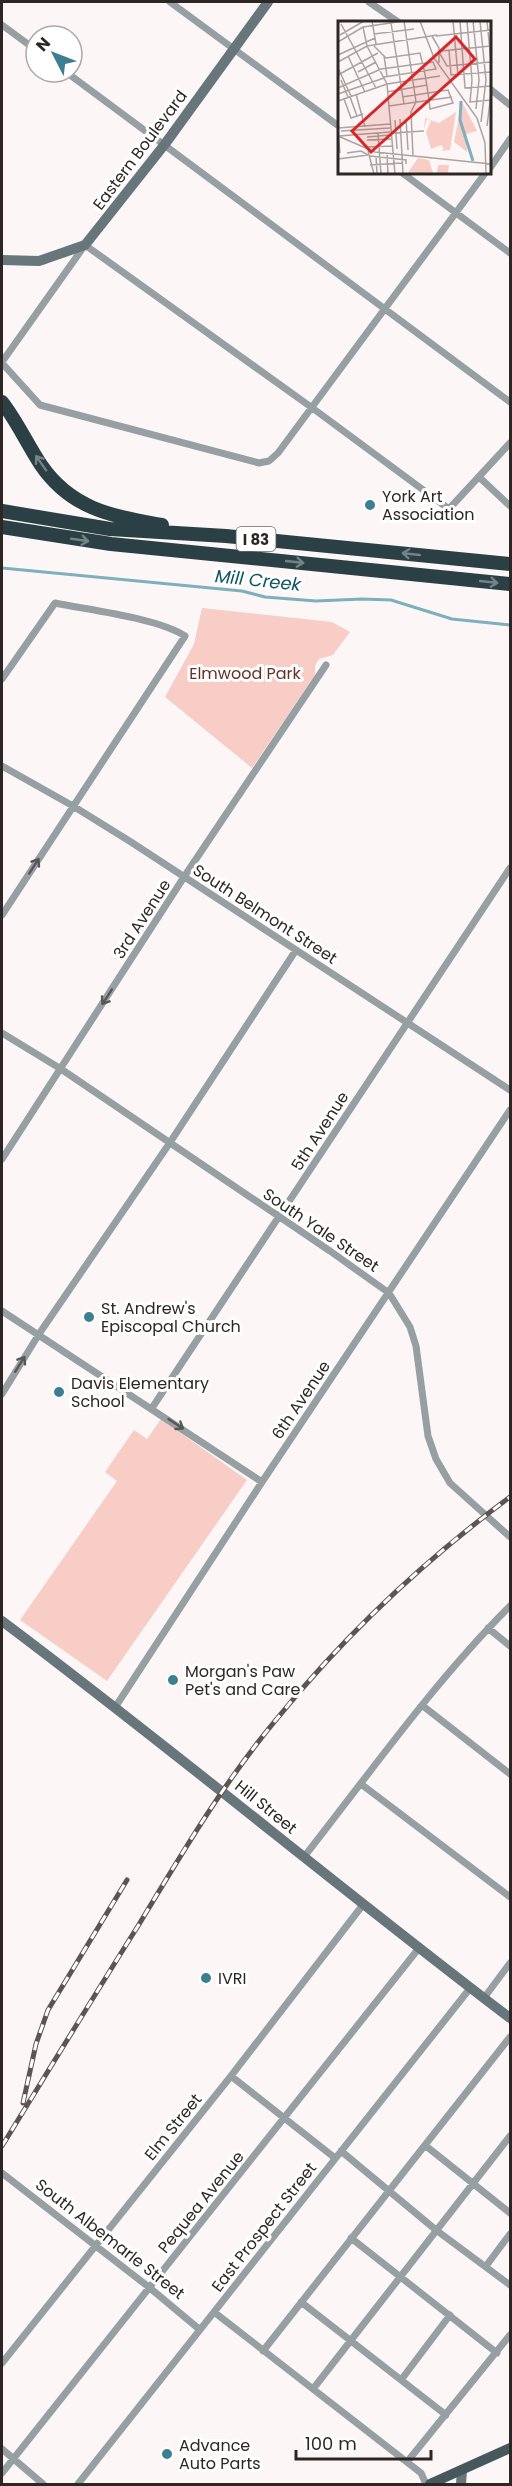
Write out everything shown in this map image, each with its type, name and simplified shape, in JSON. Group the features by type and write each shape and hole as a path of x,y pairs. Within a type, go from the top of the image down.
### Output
{"highway":[{"path":"2,402 42,466 59,485 90,508 109,515 226,536"},
{"name":"I 83","path":"2,511 110,529 226,536 510,564"},
{"name":"I 83","path":"2,529 111,544 510,584"}],"main road":[{"name":"Eastern Boulevard","path":"85,245 165,144 268,2"},
{"path":"2,260 39,261 85,245"},
{"name":"Hill Street","path":"2,1620 116,1706 363,1906 510,2018"},
{"path":"428,2484 510,2448"},
{"path":"461,2484 462,2470"}],"street":[{"path":"170,2 338,126"},
{"path":"369,2 397,21"},
{"path":"2,24 24,41"},
{"path":"82,84 510,402"},
{"path":"491,91 510,105"},
{"path":"491,165 510,139"},
{"path":"404,174 510,253"},
{"path":"485,174 311,407 278,453 269,461 260,463 40,405 2,363 85,245 311,407 449,509 510,443"},
{"path":"479,477 510,506"},
{"path":"2,679 55,603 134,619 176,630 185,636 2,915"},
{"name":"3rd Avenue","path":"2,1159 184,877 326,665"},
{"name":"South Belmont Street","path":"2,766 73,806 510,1090"},
{"name":"5th Avenue","path":"152,1408 510,868"},
{"path":"2,1394 296,950"},
{"name":"South Yale Street","path":"2,1033 280,1217 389,1293 410,1327 416,1346 428,1436 436,1459 450,1483 510,1537"},
{"name":"6th Avenue","path":"116,1706 510,1110"},
{"path":"2,1311 262,1482"},
{"path":"304,1857 423,1706 488,1628 510,1606"},
{"path":"488,1628 510,1646"},
{"path":"423,1706 510,1774"},
{"path":"361,1784 510,1897"},
{"name":"Elm Street","path":"2,2364 363,1906"},
{"name":"Pequea Avenue","path":"2,2473 419,1948"},
{"path":"484,1998 510,1964"},
{"name":"East Prospect Street","path":"78,2484 471,1987"},
{"path":"263,2351 510,2037"},
{"path":"231,2076 335,2158"},
{"path":"313,2389 510,2136"},
{"path":"426,2146 510,2213"},
{"path":"341,2151 436,2230 510,2285"},
{"name":"South Albemarle Street","path":"2,2173 199,2329"},
{"path":"486,2266 510,2234"},
{"path":"351,2238 496,2353"},
{"path":"301,2302 447,2415"},
{"path":"214,2312 422,2473 428,2484"},
{"path":"402,2380 450,2315"},
{"path":"407,2462 510,2335"},
{"path":"2,2449 43,2484"}],"green space":[{"name":"Elmwood Park","path":"202,608 332,622 350,632 333,655 319,659 315,666 315,675 252,768 165,697 194,644"},
{"path":"161,1419 247,1480 107,1681 20,1620 117,1481 105,1472 134,1430 147,1439"}],"waterway":[{"name":"Mill Creek","path":"2,568 242,591 265,597 316,601 391,600 452,619 510,625"}],"railway":[{"path":"2,2146 188,1844 260,1740 306,1684 360,1626 448,1546 510,1497"},
{"path":"23,2103 36,2044 48,2010 127,1880"}],"place":[{"name":"York Art Association","path":"370,505"},
{"name":"St. Andrew's Episcopal Church","path":"89,1317"},
{"name":"Davis Elementary School","path":"59,1392"},
{"name":"Morgan's Paw Pet's and Care","path":"173,1680"},
{"name":"IVRI","path":"206,1978"},
{"name":"Advance Auto Parts","path":"167,2454"}]}
